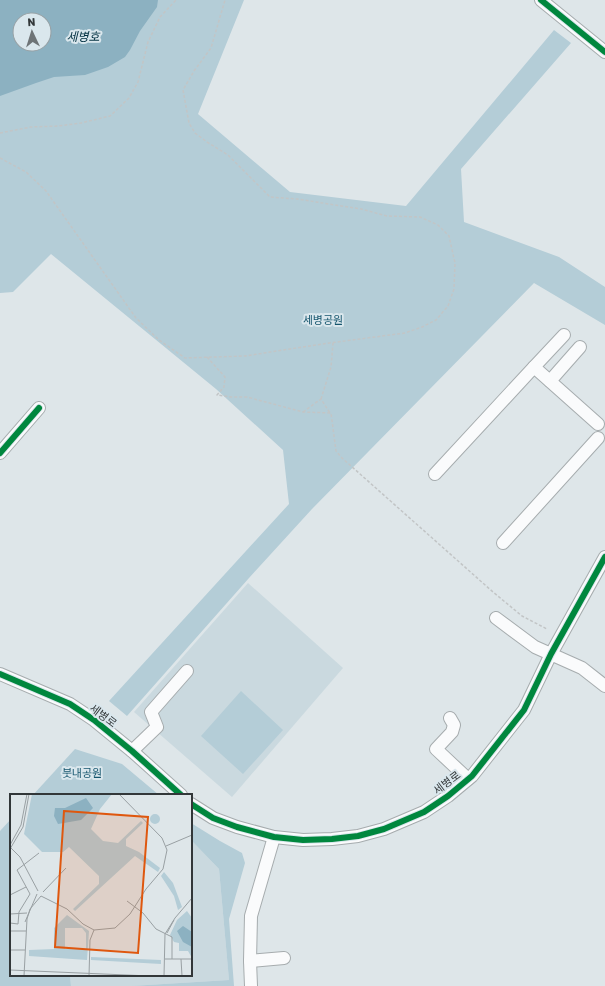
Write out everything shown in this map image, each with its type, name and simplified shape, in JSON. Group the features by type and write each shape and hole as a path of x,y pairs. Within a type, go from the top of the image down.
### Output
{"street":[{"path":"541,0 605,52"},
{"path":"435,474 564,335"},
{"path":"550,381 580,348"},
{"path":"503,543 602,440 596,432 602,422 534,367"},
{"path":"0,453 40,408"},
{"name":"세병로","path":"192,805 220,821 237,827 274,837 303,840 356,836 384,829 424,812 472,776 524,710 551,654 605,557"},
{"path":"496,618 535,647 582,668 605,686"},
{"path":"132,751 157,727 151,712 187,671"},
{"name":"세병로","path":"0,674 70,704 94,720 132,751 180,794"},
{"path":"450,718 454,725 452,732 436,749 468,779"},
{"path":"251,986 251,916 274,837"},
{"path":"250,961 284,958"}],"path":[{"path":"0,133 31,127 81,123 110,116 129,98 138,82 148,42 160,17 176,0"},
{"path":"0,158 26,172 46,191 136,318 159,340 185,358 245,356 333,342 405,333 436,320 448,306 454,289 455,263 449,236 438,225 420,217 387,216 360,209 297,199 270,197 228,155 195,133 189,123 183,90 194,71 211,48 226,0"},
{"path":"303,412 321,399 331,367 333,342"},
{"path":"207,357 225,377 224,387 217,395 247,397 303,412 331,413"},
{"path":"321,399 331,413 336,451 342,458 493,592 522,616 547,629"}],"shaded area":[{"path":"248,583 343,668 232,797 134,712"},
{"path":"192,841 219,869 229,980 131,986 71,986 70,976 192,976"}],"green space":[{"name":"세병공원","path":"0,0 244,0 198,114 290,192 406,206 554,30 571,43 461,169 464,222 559,257 605,287 605,325 534,283 312,509 127,716 109,701 289,504 283,450 216,389 51,254 13,292 0,293"},
{"path":"241,691 283,730 243,774 201,736"},
{"name":"붓내공원","path":"75,749 122,764 158,794 34,794"},
{"path":"10,820 10,976 70,976 71,986 0,986 0,831"},
{"path":"192,824 242,853 245,863 229,919 234,986 131,986 229,980 219,869 192,841"}],"water":[{"name":"세병호","path":"0,0 158,0 157,7 140,31 125,57 108,67 85,75 54,77 0,96"}],"cycle path":[{"path":"541,0 605,52"},
{"path":"0,453 39,408"},
{"path":"192,805 213,818 237,827 274,837 303,840 358,836 384,829 424,812 448,796 472,776 524,710 551,654 605,557"},
{"path":"0,674 70,704 94,720 132,751 180,794"}]}
